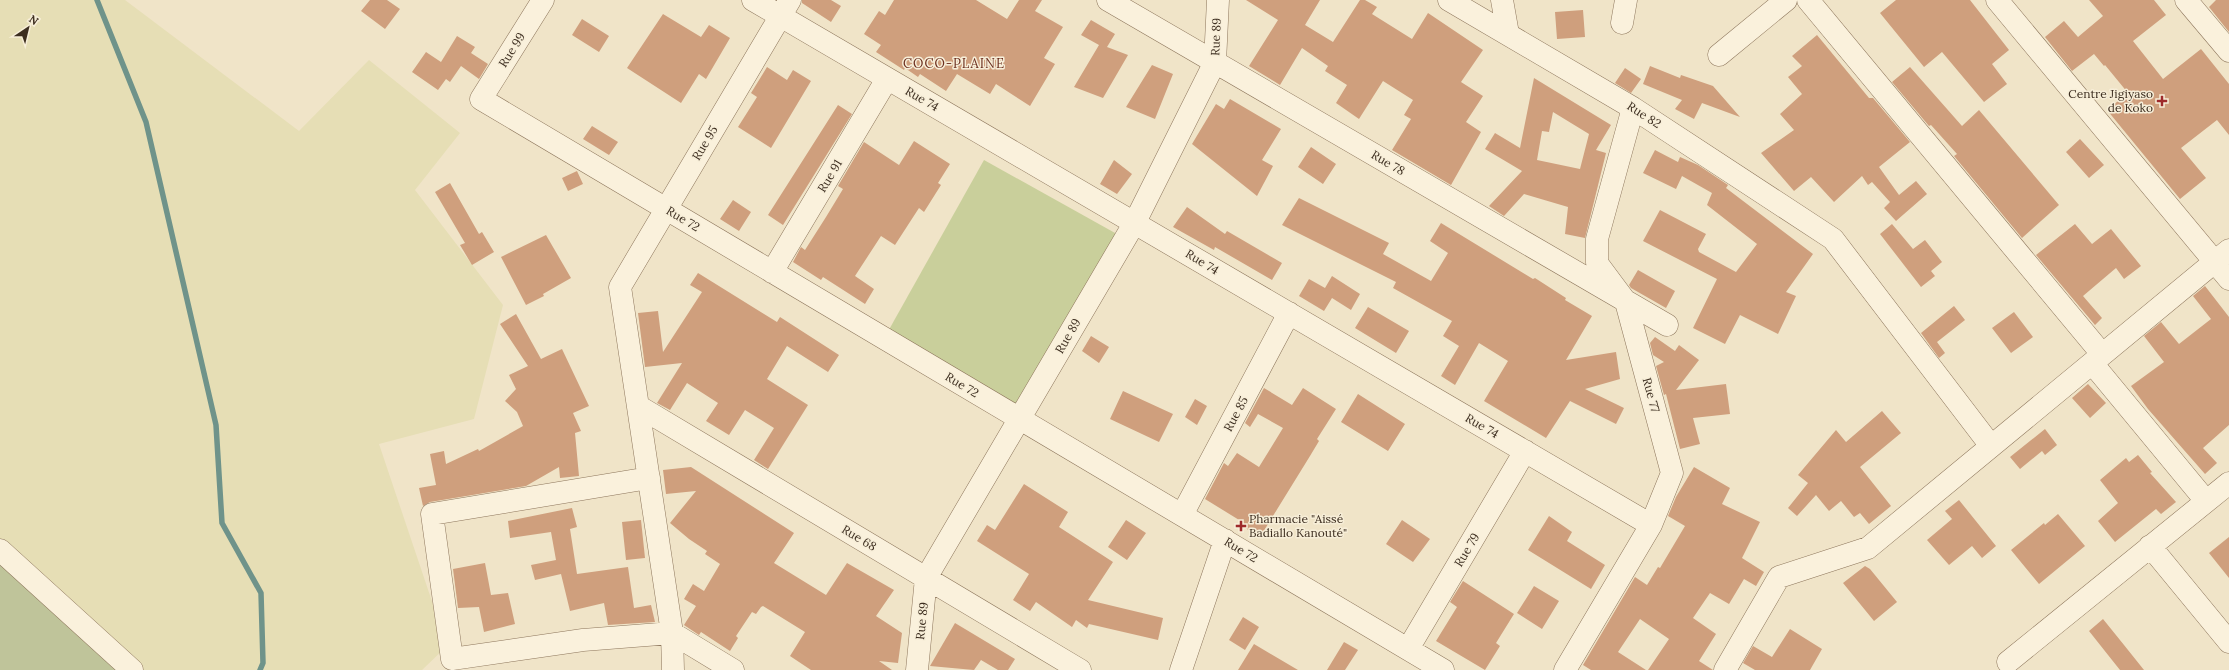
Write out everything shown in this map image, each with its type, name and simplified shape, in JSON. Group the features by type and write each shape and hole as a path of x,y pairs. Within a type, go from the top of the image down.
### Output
{"street":[{"name":"Rue 99","path":"481,100 542,0"},
{"name":"Rue 74","path":"752,0 786,8 887,79 1135,222 1651,525"},
{"name":"Rue 78","path":"1108,0 1667,325"},
{"name":"Rue 89","path":"917,670 926,578 1135,222 1215,62 1218,0"},
{"name":"Rue 82","path":"1449,0 1633,108 1833,239 1991,446"},
{"path":"1502,0 1508,34"},
{"path":"1622,22 1626,0"},
{"path":"1719,55 1786,0"},
{"path":"1808,0 2097,359 2206,501"},
{"path":"1997,0 2222,256 2229,280"},
{"path":"2186,0 2229,51"},
{"name":"Rue 95","path":"638,406 620,287 665,209 786,8"},
{"name":"Rue 91","path":"772,272 887,79"},
{"name":"Rue 72","path":"481,100 1443,670"},
{"name":"Rue 77","path":"1565,670 1651,525 1672,473 1626,302 1597,263 1597,240 1633,108"},
{"path":"1725,670 1779,577 1868,548 2222,256"},
{"name":"Rue 85","path":"1182,515 1289,313"},
{"path":"638,406 672,633 673,670"},
{"name":"Rue 68","path":"638,406 1080,670"},
{"name":"Rue 79","path":"1408,649 1525,451"},
{"path":"649,478 432,514 452,659 583,640 672,633 733,670"},
{"path":"2008,662 2229,483"},
{"path":"1181,670 1225,540"},
{"path":"2150,546 2229,642"},
{"path":"0,550 132,670"}],"shaded area":[{"path":"0,0 125,0 299,131 369,60 460,133 415,190 503,305 474,419 379,444 447,646 422,670 118,670 0,559"}],"green space":[{"path":"984,160 1124,238 1027,413 886,335"},
{"path":"0,559 118,670 0,670"}],"building":[{"path":"370,0 387,0 400,9 385,29 361,11"},
{"path":"802,0 831,0 841,6 831,22 802,3"},
{"path":"894,0 976,0 1007,19 1019,0 1042,0 1035,11 1063,27 1044,58 1055,64 1030,106 996,84 990,94 957,74 946,91 920,74 918,77 905,68 904,70 876,52 881,45 864,34 879,11 885,15"},
{"path":"1246,0 1320,0 1305,25 1333,42 1360,0 1365,0 1377,7 1372,14 1412,39 1428,13 1483,50 1461,82 1483,96 1466,122 1481,132 1451,185 1392,150 1411,119 1404,115 1413,100 1383,81 1359,119 1336,103 1347,85 1325,71 1328,66 1302,48 1280,85 1249,66 1278,20"},
{"path":"1896,0 1970,0 2009,50 1992,64 2007,84 1984,102 1942,52 1924,67 1880,13"},
{"name":"Centre Jigiyaso de Koko","path":"2089,0 2154,0 2166,15 2133,41 2163,79 2201,49 2229,84 2229,135 2217,120 2181,148 2206,178 2180,199 2107,110 2128,93 2105,65 2104,66 2094,54 2072,71 2045,37 2064,21 2078,37 2103,16"},
{"path":"2216,0 2229,0 2229,32 2209,7"},
{"path":"1583,10 1585,37 1557,39 1555,12"},
{"path":"663,14 701,37 709,25 730,38 706,79 699,74 681,103 627,68"},
{"path":"582,19 609,36 599,52 572,35"},
{"path":"1091,20 1115,34 1107,47 1128,55 1103,98 1074,87 1099,45 1081,35"},
{"path":"1817,35 1869,98 1873,98 1910,142 1879,167 1899,195 1916,181 1927,194 1896,221 1884,208 1890,202 1872,182 1868,185 1862,176 1834,202 1811,177 1794,191 1761,153 1794,130 1780,114 1802,94 1788,77 1802,66 1792,56"},
{"path":"457,36 475,47 471,53 488,64 479,79 461,66 450,82 446,79 438,90 412,72 426,52 441,62"},
{"path":"1152,65 1173,74 1155,119 1126,107"},
{"path":"1650,66 1680,78 1681,75 1713,86 1740,117 1702,103 1694,119 1675,109 1682,100 1643,84"},
{"path":"767,67 787,80 793,70 811,81 771,148 738,127 757,97 751,93"},
{"path":"1910,67 1962,126 1979,110 2059,205 2022,238 1954,156 1957,154 1931,125 1929,126 1892,82"},
{"path":"1625,68 1641,79 1631,93 1615,83"},
{"path":"1534,78 1611,125 1596,150 1606,153 1585,238 1565,234 1568,207 1524,194 1504,216 1489,206 1522,171 1485,149 1495,133 1520,148","holes":["1553,112 1589,134 1580,169 1537,160 1542,131 1549,132"]},
{"path":"1230,99 1281,129 1262,160 1273,166 1257,196 1192,144 1216,104 1224,109"},
{"path":"838,105 852,114 783,225 768,215"},
{"path":"592,126 618,142 609,155 583,139"},
{"path":"2080,139 2104,165 2089,178 2066,152"},
{"path":"914,141 950,164 938,183 941,185 924,212 919,208 895,245 881,236 855,276 874,289 865,304 823,277 821,280 793,262 801,247 805,250 843,189 838,186 864,142 899,165"},
{"path":"1311,147 1336,164 1323,184 1298,167"},
{"path":"1655,150 1678,162 1680,157 1698,165 1728,185 1726,188 1813,254 1786,292 1796,296 1778,334 1740,315 1725,344 1693,328 1717,279 1643,241 1660,210 1706,234 1698,249 1699,252 1736,272 1757,244 1707,205 1712,193 1682,176 1676,189 1643,173"},
{"path":"1114,160 1132,174 1117,194 1100,184"},
{"path":"577,171 583,184 568,191 562,178"},
{"path":"450,183 479,234 482,232 494,252 472,265 460,245 465,243 435,192"},
{"path":"1299,198 1389,243 1383,254 1431,281 1448,253 1430,241 1441,223 1533,279 1535,278 1566,298 1565,300 1592,316 1566,360 1616,352 1620,379 1585,389 1624,408 1616,424 1570,401 1546,438 1484,401 1508,361 1479,343 1455,385 1441,376 1459,346 1443,336 1452,321 1393,288 1396,282 1282,225"},
{"path":"733,200 751,212 739,231 720,219"},
{"path":"1187,207 1225,234 1227,231 1282,263 1272,280 1215,247 1214,250 1173,227"},
{"path":"1892,224 1913,249 1925,240 1942,262 1931,271 1935,276 1921,287 1880,234"},
{"path":"2075,224 2092,244 2111,229 2141,266 2124,279 2116,268 2083,296 2102,318 2095,325 2036,255"},
{"path":"546,235 571,278 543,294 544,296 526,305 501,257"},
{"path":"1638,270 1675,291 1666,308 1631,288 1629,285"},
{"path":"698,273 777,322 780,317 839,355 828,372 787,346 767,379 808,405 768,469 754,460 774,428 745,410 729,435 706,421 718,403 687,383 670,410 657,403 682,363 645,367 638,313 658,311 663,352 702,292 690,285"},
{"path":"1332,276 1360,294 1351,310 1332,298 1324,311 1299,296 1309,279 1325,288"},
{"path":"2205,286 2229,317 2229,425 2203,448 2217,463 2205,474 2148,409 2131,386 2164,362 2144,336 2161,322 2179,344 2211,319 2193,296"},
{"path":"1954,306 1965,320 1937,342 1945,353 1939,358 1921,333"},
{"path":"1368,307 1409,331 1396,353 1355,328"},
{"path":"2014,312 2033,337 2011,353 1992,328"},
{"path":"516,314 541,359 562,349 589,406 573,413 581,431 575,433 579,476 560,478 559,467 526,486 430,502 423,506 419,488 436,485 430,454 444,451 446,464 478,449 479,451 523,426 517,412 505,401 516,389 509,375 528,366 500,324"},
{"path":"1091,336 1109,347 1099,363 1082,351"},
{"path":"1655,337 1675,351 1679,345 1699,360 1676,390 1726,384 1730,414 1693,418 1700,444 1680,449 1666,394 1664,395 1656,366 1664,362 1653,355 1650,343"},
{"path":"2088,384 2106,403 2090,418 2072,398"},
{"path":"1264,388 1292,405 1303,388 1336,409 1317,439 1319,441 1260,537 1242,526 1244,523 1205,499 1224,463 1228,466 1237,453 1259,467 1283,428 1258,414 1250,427 1245,423"},
{"path":"1123,391 1173,414 1159,442 1110,419"},
{"path":"1358,394 1405,424 1388,451 1341,422"},
{"path":"1195,399 1207,406 1197,425 1185,417"},
{"path":"1882,411 1901,433 1860,467 1891,506 1869,524 1860,513 1854,517 1841,501 1829,511 1816,495 1797,516 1788,508 1808,483 1798,475 1836,430 1846,442"},
{"path":"2045,429 2057,445 2045,455 2042,451 2020,469 2010,457"},
{"path":"2138,455 2152,472 2150,473 2176,502 2161,514 2156,509 2115,542 2098,521 2118,503 2100,480 2126,458 2129,462"},
{"path":"691,467 794,533 774,563 826,595 847,563 894,590 876,616 902,633 898,663 879,661 892,670 811,670 790,656 805,632 763,606 756,614 752,612 736,636 738,638 730,651 701,632 699,635 684,625 696,606 684,599 693,584 704,591 720,564 705,554 707,551 689,539 670,523 696,491 666,494 663,470"},
{"path":"1694,467 1730,488 1722,504 1760,522 1742,558 1764,572 1756,586 1744,579 1729,604 1710,593 1693,618 1716,634 1699,661 1713,670 1648,670 1669,639 1640,619 1618,652 1646,670 1591,670 1583,665 1635,577 1647,585 1658,567 1660,568 1685,526 1668,516 1676,497"},
{"path":"1024,484 1068,512 1059,527 1113,562 1088,600 1163,618 1158,640 1089,624 1087,628 1076,620 1072,627 1036,602 1030,611 1013,600 1029,574 977,541 987,525 995,530"},
{"path":"1959,500 1996,546 1982,558 1972,546 1949,565 1927,540 1952,519 1945,511"},
{"path":"572,508 577,527 570,529 577,574 628,567 634,608 651,605 655,622 608,625 604,603 570,611 561,574 535,580 531,565 556,560 551,532 510,538 508,521"},
{"path":"2058,514 2085,546 2039,584 2011,550 2044,523 2045,525"},
{"path":"1549,516 1572,532 1567,541 1605,565 1591,589 1528,550"},
{"path":"641,520 645,558 626,560 622,522"},
{"path":"1126,520 1146,533 1127,560 1108,547"},
{"path":"1402,520 1430,539 1413,562 1386,544"},
{"path":"2229,537 2229,578 2209,553"},
{"path":"485,563 491,595 508,593 515,624 484,632 479,607 458,608 453,569"},
{"path":"1865,566 1870,569 1897,602 1874,621 1843,583"},
{"path":"1463,581 1514,614 1496,643 1500,646 1485,670 1436,641 1457,607 1450,602"},
{"path":"1534,586 1559,601 1542,629 1517,613"},
{"path":"1243,617 1259,627 1245,650 1229,640"},
{"path":"2103,619 2144,670 2120,670 2089,631"},
{"path":"955,623 1015,659 1008,670 998,670 981,660 974,670 930,666"},
{"path":"1790,629 1822,649 1810,670 1755,670 1743,663 1753,646 1772,657"},
{"path":"1344,642 1358,650 1345,670 1327,670"},
{"path":"1254,644 1298,670 1238,670"}],"waterway":[{"path":"97,0 146,122 216,425 222,523 261,593 263,663 260,670"}],"place":[{"name":"Centre Jigiyaso de Koko","path":"2162,101"},
{"name":"Pharmacie \"Aissé Badiallo Kanouté\"","path":"1241,526"}],"district":[{"name":"COCO-PLAINE","path":"954,63"}]}
